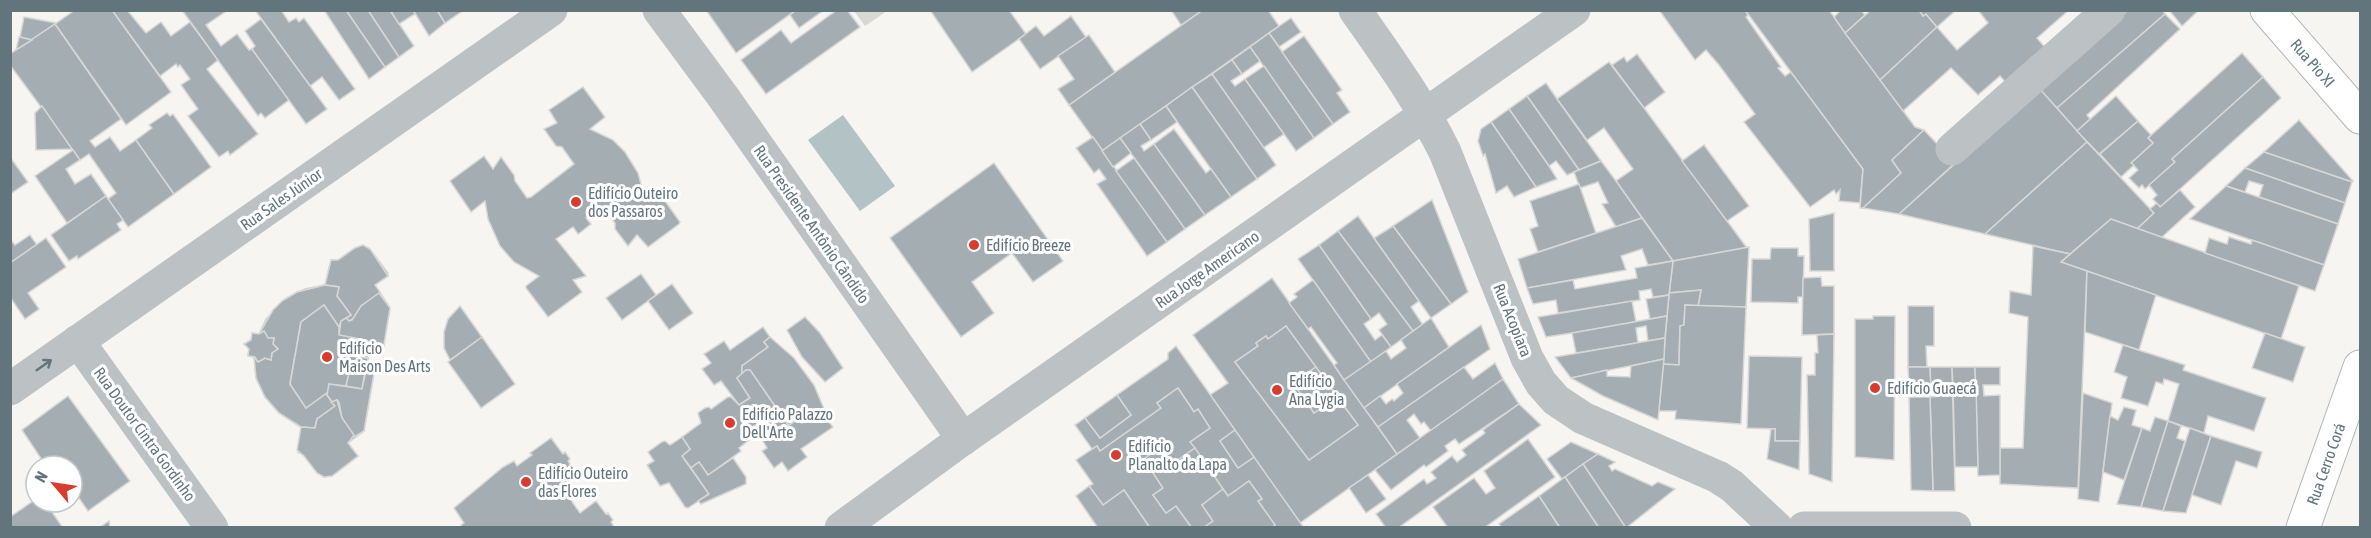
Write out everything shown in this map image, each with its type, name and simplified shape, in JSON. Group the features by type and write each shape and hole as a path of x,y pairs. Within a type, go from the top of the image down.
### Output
{"main road":[{"name":"Rua Pio XI","path":"2267,10 2361,117"},
{"name":"Rua Cerro Corá","path":"2303,528 2361,367"}],"street":[{"name":"Rua Sales Júnior","path":"10,389 551,10"},
{"name":"Rua Presidente Antônio Cândido","path":"659,10 724,98 963,439"},
{"name":"Rua Acopiara","path":"1355,10 1426,115 1445,152 1527,358 1541,383 1557,400 1583,418 1718,477 1777,528"},
{"name":"Rua Jorge Americano","path":"841,528 963,439 1574,10"},
{"path":"1952,149 2109,10"},
{"name":"Rua Doutor Cintra Gordinho","path":"78,341 212,528"},
{"path":"1804,528 1955,528"}],"shaded area":[{"path":"854,11 887,11 865,26"},
{"path":"843,115 895,186 860,211 808,140"}],"building":[{"path":"75,10 112,10 171,92 126,125 55,24"},
{"path":"112,10 127,10 146,33 161,22 171,36 190,22 218,60 207,69 258,134 230,155 228,151 219,157 188,116 198,109 181,85 190,79 180,65 178,67 176,64 160,76"},
{"path":"182,10 224,10 225,12 206,25 221,46 237,34 249,50 252,49 289,100 265,118 261,113 258,116"},
{"path":"255,10 281,10 289,22 296,18 299,22 304,18 355,89 339,100 322,77 310,86"},
{"path":"324,10 346,10 385,67 369,79"},
{"path":"346,10 368,10 399,57 385,67"},
{"path":"368,10 390,10 414,46 399,57"},
{"path":"390,10 413,10 415,14 399,24"},
{"path":"413,10 437,10 445,23 429,36"},
{"path":"437,10 464,10 445,23"},
{"path":"706,10 796,10 736,53"},
{"path":"796,10 824,10 799,28 790,15"},
{"path":"833,10 847,10 860,27 766,94 741,60 781,30 791,43 834,12"},
{"path":"930,10 1009,10 1026,34 972,72"},
{"path":"1171,10 1203,10 1181,25"},
{"path":"1203,10 1268,10 1279,26 1102,151 1069,105"},
{"path":"1659,10 1745,10 1748,15 1746,17 1781,67 1778,68 1785,76 1791,72 1863,169 1860,203 1839,201 1840,190 1836,194 1834,190 1810,207 1744,122 1755,114 1719,65 1706,50 1695,60"},
{"path":"1745,10 1829,10 1915,127 1924,130 1892,160 1901,173 1863,208 1860,208 1863,169"},
{"path":"1841,10 1861,10 1865,15 1845,33 1834,17"},
{"path":"1871,10 1919,10 1923,16 1926,14 1937,27 1880,80 1845,33"},
{"path":"1919,10 1956,10 1937,27 1926,14 1923,16"},
{"path":"1978,10 2069,10 2037,38 2049,52 2010,87 2000,76 1978,95 1951,68 1903,111 1880,80 1937,27 1957,50 1988,23"},
{"path":"2128,10 2162,10 2165,14 2057,108 2040,90"},
{"path":"2169,10 2199,10 2182,26"},
{"path":"2165,14 2180,29 2087,115 2090,119 2077,131 2057,108"},
{"path":"1071,16 1086,37 1040,69 1019,39 1036,26 1044,36"},
{"path":"24,17 56,23 32,40 20,37"},
{"path":"1291,18 1301,32 1279,47 1269,33"},
{"path":"261,19 327,109 306,124 252,49 255,46 245,31"},
{"path":"55,24 121,119 90,141 95,147 110,137 120,151 136,140 174,194 128,227 108,199 116,193 89,154 80,160 10,65 10,54"},
{"path":"1269,33 1333,124 1314,138 1250,47"},
{"path":"1089,35 1115,72 1069,105 1058,89 1074,79 1058,56"},
{"path":"1304,36 1342,90 1337,93 1350,112 1333,124 1282,52"},
{"path":"19,37 32,40 16,50"},
{"path":"1250,47 1260,61 1242,74 1232,60"},
{"path":"2242,53 2263,77 2172,159 2175,162 2145,189 2142,185 2139,188 2129,178 2138,170 2131,163 2153,143 2148,138"},
{"path":"1637,54 1665,92 1644,108 1612,65 1624,57 1627,62"},
{"path":"1232,60 1242,74 1231,81 1235,86 1245,79 1284,134 1263,148 1212,74"},
{"path":"1609,62 1747,248 1673,261 1616,181 1633,169 1604,128 1587,140 1557,99"},
{"path":"1264,66 1314,138 1296,151 1245,79"},
{"path":"1212,74 1276,165 1257,179 1192,87"},
{"path":"2263,77 2281,98 2160,207 2153,199 2157,195 2149,185 2175,162 2172,159"},
{"path":"1546,83 1601,161 1579,170 1527,96"},
{"name":"Edifício Outeiro dos Passaros","path":"583,87 605,117 590,129 613,140 625,152 638,173 645,199 657,193 660,194 680,222 648,247 637,235 628,246 615,229 615,223 603,206 586,218 591,224 581,232 578,234 573,227 556,239 586,276 573,280 582,292 548,317 526,288 539,276 514,262 500,246 488,219 485,201 471,212 450,181 484,156 493,169 501,157 527,198 531,197 574,164 562,147 556,146 544,129 557,123 549,110"},
{"path":"1192,87 1257,179 1231,197 1166,106"},
{"path":"2039,88 2087,142 1985,234 1899,214"},
{"path":"1527,96 1579,170 1567,175 1556,161 1549,166 1509,109"},
{"path":"2116,96 2138,121 2099,154 2077,131"},
{"path":"42,106 72,149 36,150 35,113"},
{"path":"1166,106 1177,122 1151,140 1140,124"},
{"path":"1509,109 1557,179 1536,187 1491,122"},
{"path":"167,113 170,116 173,114 211,167 174,194 136,140 152,128 149,125"},
{"path":"2299,120 2353,181 2352,182 2264,152"},
{"path":"2138,121 2151,135 2148,138 2153,143 2131,163 2134,165 2121,177 2100,154"},
{"path":"1491,122 1536,187 1514,197 1507,186 1496,193 1485,154 1483,156 1478,141 1481,129"},
{"path":"1140,124 1151,140 1141,146 1144,151 1154,144 1205,215 1185,229 1120,138"},
{"path":"1174,129 1206,173 1211,169 1231,197 1205,215 1154,144"},
{"path":"1924,130 1955,163 1899,214 1863,208 1901,173 1892,160"},
{"path":"1093,137 1167,242 1147,256 1097,184 1106,179 1099,169 1094,173 1076,148"},
{"path":"1120,138 1131,153 1113,167 1102,151"},
{"path":"2087,142 2154,213 2137,229 2111,219 2070,254 1985,234"},
{"path":"1704,145 1749,206 1727,221 1682,161"},
{"path":"73,150 80,160 66,169 75,184 91,174 106,196 67,223 35,176"},
{"path":"2264,152 2352,182 2345,203 2245,168"},
{"path":"10,157 28,182 10,194"},
{"path":"1134,158 1185,229 1167,242 1116,171"},
{"path":"1601,161 1642,218 1616,227 1602,204 1608,203 1598,182 1580,188 1574,172"},
{"name":"Edifício Breeze","path":"994,163 1063,261 1033,282 1012,253 972,282 994,313 961,337 890,238"},
{"path":"2245,168 2345,203 2338,224 2259,197 2263,185 2249,181 2245,192 2226,186"},
{"path":"1579,184 1596,233 1538,252 1530,229 1538,226 1530,201"},
{"path":"2226,186 2338,224 2324,265 2190,219"},
{"path":"2180,190 2195,207 2161,238 2137,229 2154,213 2150,209 2157,203 2160,207"},
{"path":"106,196 123,220 117,224 121,230 78,259 77,256 69,261 51,235"},
{"path":"1432,200 1468,292 1451,304 1393,226"},
{"path":"1834,213 1834,271 1810,271 1809,219"},
{"path":"1358,216 1419,301 1411,307 1423,325 1413,331 1338,231"},
{"path":"1642,218 1673,261 1648,265 1642,249 1621,256 1626,270 1527,288 1518,259"},
{"path":"2111,219 2299,286 2281,339 2061,262"},
{"path":"1393,226 1451,304 1431,318 1374,238"},
{"path":"1338,231 1413,331 1391,347 1379,330 1387,324 1379,313 1371,319 1319,245"},
{"path":"30,235 37,245 10,263 10,239 15,245"},
{"path":"2229,237 2251,244 2252,240 2324,265 2315,291 2205,253 2209,238 2227,244"},
{"path":"46,238 66,267 28,293 39,309 25,319 10,297 10,263"},
{"path":"363,245 370,249 388,273 388,276 375,285 390,308 383,350 370,347 366,371 374,373 364,431 348,443 358,456 332,476 324,477 317,473 302,453 298,453 302,428 279,413 265,397 256,378 254,357 248,356 249,349 244,344 251,340 252,333 259,334 266,319 286,298 305,289 325,285 331,260 338,260"},
{"path":"363,245 370,249 388,276 375,285 379,294 361,306 355,317 349,321 346,318 351,315 337,296 339,287 325,285 331,260 338,260"},
{"path":"1319,245 1371,319 1364,324 1375,340 1382,335 1391,347 1371,362 1298,259"},
{"path":"2033,246 2070,254 2061,262 2087,271 2078,488 2000,484 2000,448 2023,448 2028,317 2009,313 2010,291 2031,295"},
{"path":"1749,247 1746,307 1698,306 1701,290 1669,293 1673,261"},
{"path":"1771,248 1798,248 1798,256 1804,256 1803,297 1798,297 1798,303 1751,302 1752,259 1770,259"},
{"path":"1673,261 1669,295 1653,297 1651,289 1639,291 1640,300 1558,313 1556,300 1533,304 1527,288 1573,280 1575,289 1637,278 1635,268"},
{"path":"2087,271 2156,295 2139,350 2085,332"},
{"path":"641,274 656,295 622,320 606,298"},
{"path":"1821,277 1822,286 1834,286 1834,334 1802,335 1803,278"},
{"path":"1272,278 1397,454 1300,523 1210,395 1228,383 1193,335","holes":["1286,326 1358,425 1309,460 1235,362 1258,346 1256,343 1266,336 1268,339"]},
{"path":"1313,280 1371,362 1344,380 1334,365 1337,363 1311,327 1308,329 1289,303 1297,297 1294,294"},
{"path":"672,284 693,313 669,330 648,301"},
{"path":"325,285 339,287 337,296 351,315 341,321 339,327 324,305 301,322 290,384 306,408 328,392 327,395 335,406 317,419 315,428 301,427 279,413 265,397 256,378 254,357 258,362 265,358 271,360 272,353 278,349 273,344 274,338 268,338 264,331 259,334 273,310 297,292"},
{"path":"1701,290 1698,306 1685,305 1684,325 1680,326 1679,365 1663,364 1669,293"},
{"path":"379,293 390,308 383,350 370,347 370,342 339,335 341,321 346,318 349,321 352,320 361,306"},
{"path":"1669,295 1667,316 1650,319 1646,299"},
{"path":"1632,301 1636,322 1572,333 1546,337 1538,317"},
{"name":"Edifício Maison Des Arts","path":"324,305 339,327 339,335 355,338 351,356 368,358 366,371 350,369 346,386 329,384 328,392 306,408 290,384 301,322"},
{"path":"1685,305 1746,307 1741,424 1675,419 1676,411 1659,411 1663,364 1679,365 1680,326 1684,325"},
{"path":"460,306 482,337 450,360 444,348 444,332 448,319"},
{"path":"1908,306 1934,306 1934,346 1926,346 1927,367 1908,367"},
{"path":"1667,316 1665,338 1648,341 1646,326 1636,328 1638,343 1576,353 1572,333"},
{"name":"Edifício Guaecá","path":"1873,316 1895,316 1894,460 1855,457 1855,319 1873,319"},
{"path":"805,317 820,333 843,368 825,382 802,357 787,330"},
{"path":"1431,318 1449,347 1364,408 1344,380 1386,351 1391,359 1406,348 1401,340"},
{"path":"1481,325 1490,349 1378,427 1364,408 1380,396 1386,404 1392,399 1394,401 1403,393 1397,384"},
{"name":"Edifício Ana Lygia","path":"1286,326 1316,367 1293,383 1314,413 1337,397 1358,425 1309,460 1235,362 1258,346 1256,343 1266,336 1268,339"},
{"path":"763,327 770,337 764,342 768,347 742,366 742,374 737,378 750,398 739,405 721,381 714,385 702,369 711,363 704,354 724,341 730,350"},
{"path":"264,331 268,338 274,338 273,344 278,349 272,353 271,360 265,358 258,362 255,357 248,356 249,349 244,344 251,340 252,333 259,334"},
{"path":"2265,333 2305,347 2293,382 2252,368"},
{"path":"1834,334 1832,482 1809,474 1807,375 1815,375 1815,353 1818,353 1817,335"},
{"path":"482,337 515,384 481,408 448,362"},
{"path":"770,337 794,358 814,385 827,416 820,421 816,414 802,423 798,419 788,425 750,370 742,374 742,366 768,347 764,342"},
{"path":"355,338 370,342 368,358 351,356"},
{"path":"1665,338 1664,359 1571,378 1555,357"},
{"path":"2123,345 2185,365 2183,370 2266,398 2254,431 2208,416 2204,433 2168,421 2179,384 2164,379 2163,384 2156,382 2148,406 2121,398 2127,377 2114,372"},
{"path":"1176,346 1235,430 1220,441 1238,468 1254,457 1304,528 1271,528 1275,525 1258,501 1262,499 1249,481 1228,496 1190,442 1210,428 1198,409 1194,412 1178,388 1157,403 1161,408 1100,451 1097,446 1092,449 1075,425 1085,418 1100,438 1131,415 1117,395 1168,359 1168,353"},
{"path":"1749,356 1802,357 1800,441 1775,441 1775,429 1747,428"},
{"path":"1664,359 1658,420 1603,396 1571,378 1607,370 1607,376 1630,377 1631,366"},
{"path":"1495,363 1503,379 1431,431 1424,422 1421,424 1414,414 1407,420 1420,438 1397,454 1378,427 1464,367 1473,379"},
{"path":"1316,367 1337,397 1314,413 1293,383"},
{"path":"1908,367 1930,367 1931,387 1909,386"},
{"path":"1930,367 1952,367 1955,491 1933,491 1930,397 1939,396 1939,386 1931,387"},
{"path":"1952,367 1975,367 1976,385 1953,386"},
{"path":"1975,367 2000,367 2000,385 1983,385 1984,396 2000,395 2000,475 1978,476"},
{"path":"350,369 365,372 362,389 346,386"},
{"name":"Edifício Palazzo Dell'Arte","path":"746,370 750,370 788,425 778,433 765,419 754,426 758,433 739,448 741,451 708,475 699,462 691,468 682,456 690,449 682,437 701,423 698,413 705,408 711,409 728,397 739,405 750,398 737,378"},
{"path":"366,371 374,373 364,431 354,437 342,418 339,402 337,400 333,403 327,395 329,384 362,389"},
{"path":"1503,379 1519,404 1459,444 1455,439 1445,446 1448,451 1426,467 1424,465 1391,490 1375,470"},
{"path":"1976,385 1978,467 1955,467 1953,386"},
{"name":"Edifício Planalto da Lapa","path":"1178,388 1194,412 1198,409 1210,428 1190,442 1195,448 1172,464 1160,447 1144,459 1163,488 1153,495 1166,513 1176,506 1192,528 1150,528 1124,490 1103,505 1089,486 1093,484 1076,460 1097,446 1100,451 1161,408 1157,403"},
{"path":"2083,393 2112,403 2099,502 2078,499"},
{"path":"1117,395 1131,415 1100,438 1085,418"},
{"path":"68,396 130,481 88,511 84,505 84,454 38,454 22,430"},
{"path":"1909,397 1930,397 1933,491 1911,490"},
{"path":"337,400 342,418 354,435 348,443 358,456 332,476 324,477 317,473 297,450 301,427 315,428 317,419 335,406 331,402"},
{"path":"1519,404 1541,425 1398,528 1386,528 1376,514 1424,479 1427,484 1436,478 1431,472 1452,456 1457,462 1466,455 1462,450 1485,433 1483,430"},
{"path":"2124,407 2136,410 2132,425 2142,428 2124,480 2103,472 2110,416 2118,420"},
{"path":"816,414 820,421 825,417 833,427 801,449 807,457 788,471 782,462 774,468 762,451 767,448 754,426 765,419 778,433 798,419 802,423"},
{"path":"2155,417 2168,421 2141,507 2117,504 2142,428 2150,431"},
{"path":"2168,421 2181,426 2177,438 2185,441 2163,511 2141,507"},
{"path":"2190,428 2211,436 2186,513 2163,511"},
{"path":"1771,429 1775,429 1775,441 1800,441 1799,470 1767,459"},
{"path":"1235,430 1254,457 1238,468 1220,441"},
{"path":"2211,436 2262,452 2257,468 2236,461 2221,505 2192,495"},
{"path":"682,437 690,449 682,456 709,494 688,508 669,483 660,486 647,465 654,461 648,452 662,442 665,441 670,445"},
{"name":"Edifício Outeiro das Flores","path":"551,438 563,454 565,452 577,474 561,486 580,513 596,501 613,520 611,522 615,528 463,528 461,525 464,523 454,508 503,467 514,461 517,466"},
{"path":"1528,439 1555,477 1484,528 1448,528 1433,507 1474,478 1486,494 1495,488 1484,471"},
{"path":"1571,442 1598,454 1562,479 1547,459"},
{"path":"1160,447 1172,464 1195,448 1223,489 1202,505 1213,521 1203,528 1192,528 1176,506 1166,513 1153,495 1163,488 1144,459"},
{"path":"1598,454 1615,462 1609,466 1612,471 1615,469 1652,486 1658,482 1675,489 1626,528 1583,464"},
{"path":"733,458 746,477 746,484 701,504 698,501 709,494 691,468 699,462 708,475"},
{"path":"1583,464 1626,528 1599,528 1565,477"},
{"path":"1368,475 1386,499 1366,513 1349,488"},
{"path":"1565,477 1599,528 1560,528 1539,496"},
{"name":"Edifício Planalto da Lapa","path":"1249,481 1262,499 1258,501 1275,525 1271,528 1203,528 1213,521 1202,505 1223,489 1228,496"},
{"path":"1089,486 1103,505 1124,490 1150,528 1098,528 1076,496"},
{"path":"1539,496 1560,528 1502,528 1499,524"},
{"path":"24,507 24,514 53,514 63,528 10,528 10,517"},
{"path":"109,521 110,528 99,528"}],"place":[{"name":"Edifício Outeiro dos Passaros","path":"576,202"},
{"name":"Edifício Breeze","path":"974,245"},
{"name":"Edifício Maison Des Arts","path":"327,357"},
{"name":"Edifício Guaecá","path":"1875,388"},
{"name":"Edifício Ana Lygia","path":"1277,390"},
{"name":"Edifício Palazzo Dell'Arte","path":"730,423"},
{"name":"Edifício Planalto da Lapa","path":"1116,455"},
{"name":"Edifício Outeiro das Flores","path":"526,482"}]}
